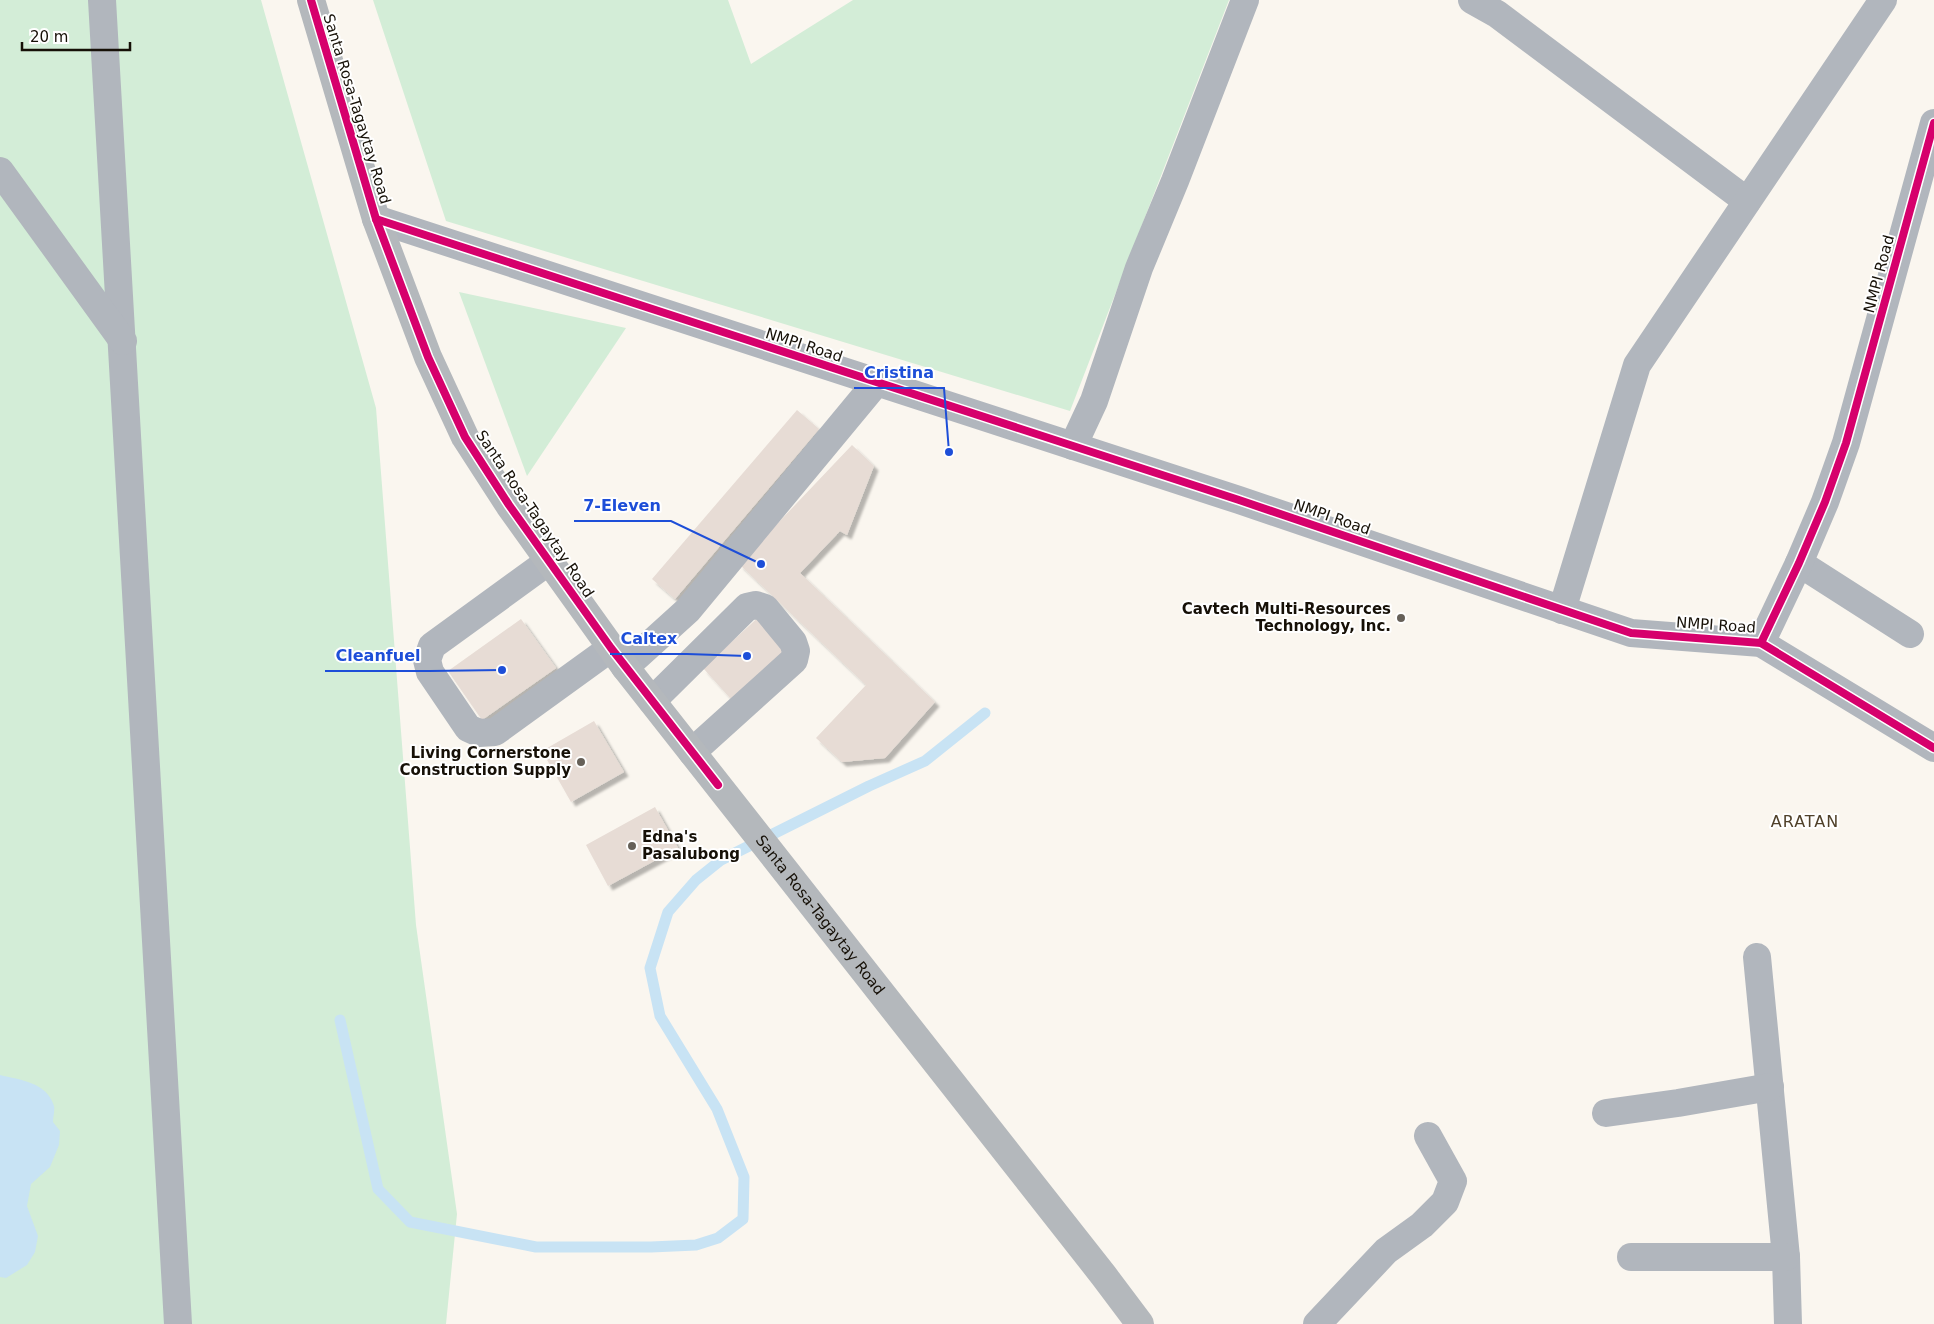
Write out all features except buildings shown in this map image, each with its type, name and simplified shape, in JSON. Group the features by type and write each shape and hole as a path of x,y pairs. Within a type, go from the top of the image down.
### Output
{"main road":[{"name":"Santa Rosa-Tagaytay Road","path":"311,0 376,220 428,357 465,437 509,506 618,657 1092,1260 1140,1324"}],"street":[{"path":"102,0 178,1324"},
{"path":"1073,446 1094,401 1139,268 1176,181 1245,0"},
{"path":"1472,0 1497,14 1747,202"},
{"path":"1562,610 1637,365 1883,0"},
{"name":"NMPI Road","path":"376,220 1239,500 1631,633 1761,643 1799,563 1825,502 1846,443 1934,122"},
{"path":"0,171 123,341"},
{"path":"548,561 432,646 427,660 430,672 468,728 479,733 495,732 618,657 688,610 876,383"},
{"path":"1799,563 1910,634"},
{"path":"652,701 747,608 756,605 765,608 793,642 796,651 794,660 692,752"},
{"path":"688,610 714,640"},
{"path":"1761,643 1934,748"},
{"path":"1757,957 1786,1257 1788,1324"},
{"path":"1606,1113 1770,1087"},
{"path":"1318,1324 1386,1251 1422,1225 1445,1202 1453,1181 1428,1136"},
{"path":"1631,1257 1786,1257"}],"green space":[{"path":"0,0 261,0 376,408 416,925 457,1214 446,1324 0,1324"},
{"path":"373,0 728,0 751,64 853,0 1229,0 1070,411 446,221"},
{"path":"459,292 626,328 527,476"}],"water":[{"path":"0,1075 32,1083 45,1092 54,1106 53,1122 60,1131 59,1145 50,1167 31,1184 27,1206 38,1236 35,1252 27,1265 6,1278 0,1277"}],"waterway":[{"path":"340,1020 378,1189 410,1222 536,1247 696,1245 718,1238 743,1219 744,1177 717,1109 660,1016 650,968 668,912 696,880 721,860 869,786 925,761 985,713"}],"cycle path":[{"path":"311,0 376,219 428,357 465,437 509,505 611,648 718,785"},
{"path":"1761,643 1799,563 1825,502 1846,443 1934,123"},
{"path":"376,219 1239,500 1631,633 1761,643 1934,748"}],"place":[{"name":"Cristina","path":"949,452"},
{"name":"7-Eleven","path":"761,564"},
{"name":"Cavtech Multi-Resources Technology, Inc.","path":"1401,618"},
{"name":"Caltex","path":"747,656"},
{"name":"Cleanfuel","path":"502,670"},
{"name":"Living Cornerstone Construction Supply","path":"581,762"},
{"name":"Edna's Pasalubong","path":"632,846"}],"district":[{"name":"ARATAN","path":"1805,821"}]}
